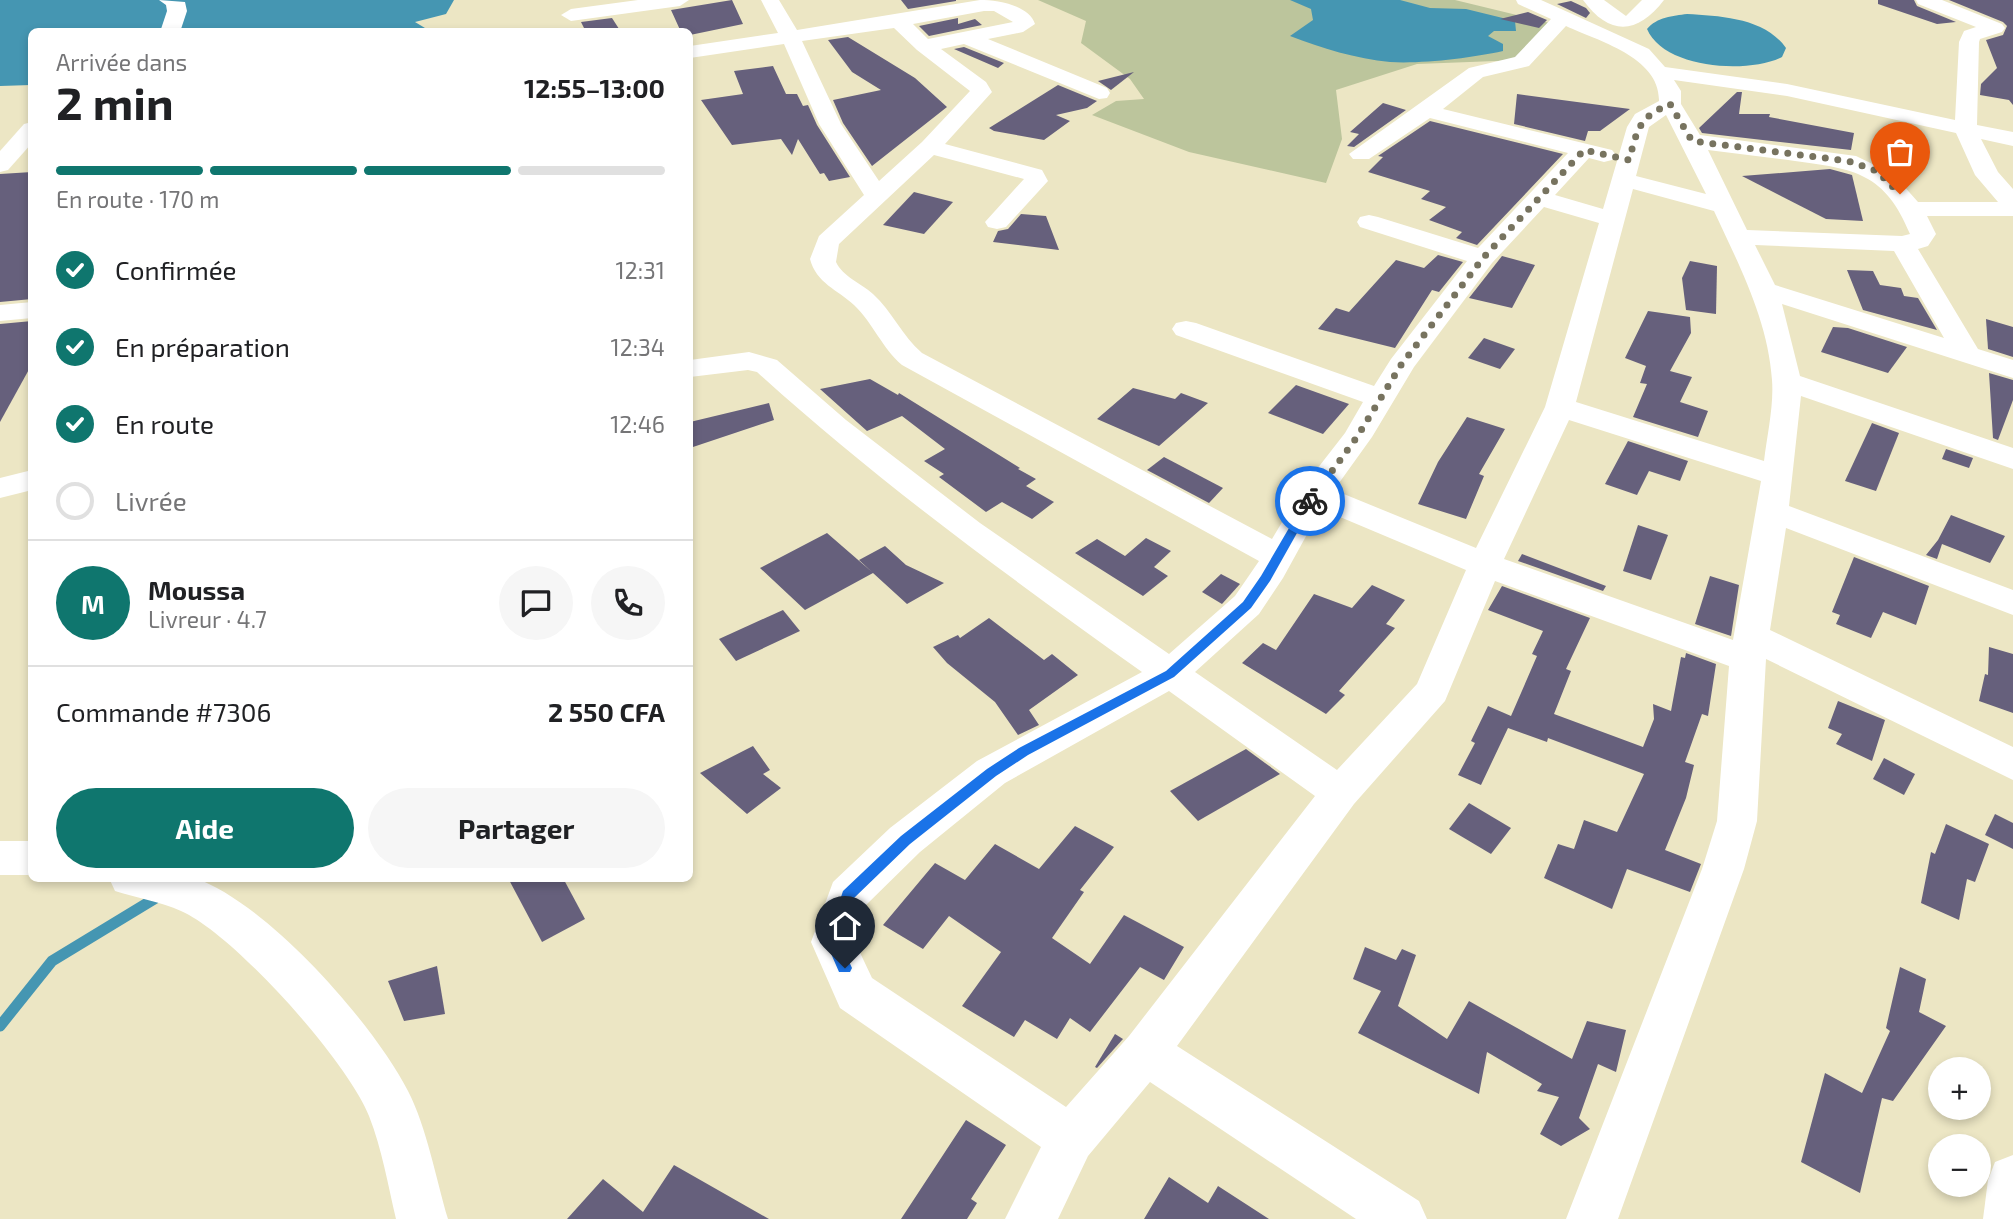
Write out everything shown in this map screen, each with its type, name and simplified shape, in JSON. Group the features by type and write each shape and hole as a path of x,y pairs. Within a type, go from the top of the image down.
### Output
{"street":[{"path":"168,0 175,2 177,11 171,28"},
{"path":"571,15 615,4 680,0"},
{"path":"770,0 791,38 830,124 877,196"},
{"path":"1525,0 1577,8 1629,21 1635,19 1643,7 1655,0"},
{"path":"1925,0 2004,28"},
{"path":"615,4 631,28"},
{"path":"693,52 898,21 990,4 1025,21 1025,24 1016,28 924,46"},
{"path":"1577,8 1642,53 1664,88 1740,237 1763,290 1780,344 1787,381 1778,476 1749,647 1737,821 1592,1219"},
{"path":"1361,154 1426,111 1476,72 1522,62 1577,8"},
{"path":"898,21 924,46 981,90 930,147 828,241 823,251 823,262 830,273 870,306 903,352 1278,557"},
{"path":"2004,28 1971,35 1966,131 1987,175 2013,206"},
{"path":"967,38 1099,93"},
{"path":"1664,88 1787,90 1966,131 2013,139"},
{"path":"1031,1219 1071,1139 1145,1052 1340,793 1432,691 1485,565 1560,407 1638,127 1664,88"},
{"path":"1426,111 1584,150 1627,170 1722,206"},
{"path":"0,165 28,134"},
{"path":"1692,141 1865,165 1887,179 1913,209 1923,234 1919,241 1902,244 1740,237"},
{"path":"930,147 1034,175 1036,181 997,222"},
{"path":"1071,1139 856,993 833,942 848,895 916,831 992,772 1170,674 1247,605 1314,494 1382,399 1401,365 1483,258 1584,150"},
{"path":"1538,198 1614,220"},
{"path":"1913,209 2013,206"},
{"path":"1369,222 1483,258"},
{"path":"1902,244 1968,355"},
{"path":"1763,290 2013,369"},
{"path":"0,313 28,310"},
{"path":"1186,329 1382,399"},
{"path":"693,368 748,362 766,366 835,427 968,531 1340,793"},
{"path":"1787,381 2013,459"},
{"path":"1560,407 1778,476"},
{"path":"0,488 28,481"},
{"path":"1314,494 1485,565 1749,647 2013,765"},
{"path":"1772,511 2013,603"},
{"path":"0,858 28,858"},
{"path":"144,882 193,896 234,920 316,1002 360,1056 391,1108 422,1219"},
{"path":"1145,1052 1374,1211"},
{"path":"2009,1219 2013,1180"}],"green space":[{"path":"1038,0 1455,0 1554,24 1522,60 1417,64 1336,90 1342,139 1326,183 1189,152 1092,115 1116,101 1144,99 1130,79 1081,43 1086,21"}],"water":[{"path":"0,0 454,0 446,14 415,22 425,28 28,28 28,85 0,86"},
{"path":"1290,0 1400,0 1430,8 1466,9 1515,21 1516,31 1494,31 1488,36 1503,44 1503,51 1431,61 1377,61 1290,36 1313,20 1311,9"},
{"path":"1687,14 1741,20 1766,30 1786,48 1782,57 1749,65 1729,66 1688,60 1670,53 1656,42 1647,29 1660,20"}],"building":[{"path":"732,0 743,24 693,34 693,28 679,28 671,10"},
{"path":"901,0 956,0 956,1 908,9"},
{"path":"1878,0 1914,0 1917,6 1956,22 1937,24 1878,4"},
{"path":"1949,0 2013,0 2013,105 2009,100 1980,95 1981,84 1997,68 1986,40 2003,35 2007,26"},
{"path":"1571,1 1586,8 1590,13 1586,18 1557,4"},
{"path":"1528,12 1547,20 1539,28 1500,19"},
{"path":"612,18 618,28 584,28 581,22"},
{"path":"958,18 958,24 975,19 982,25 929,36 919,26"},
{"path":"848,37 915,78 947,107 872,166 843,123 833,100 881,90 852,72 828,40"},
{"path":"964,47 1004,63 998,68 954,49"},
{"path":"773,66 786,94 797,94 803,106 808,105 817,125 850,177 829,181 824,173 820,174 798,139 792,155 781,139 732,145 701,100 743,94 734,71"},
{"path":"1134,72 1111,90 1098,81"},
{"path":"1058,85 1097,101 1087,108 1056,115 1070,121 1044,140 989,128"},
{"path":"1737,92 1742,92 1739,114 1770,114 1769,117 1854,133 1851,150 1702,133 1699,128"},
{"path":"1517,94 1630,109 1600,131 1588,131 1585,141 1514,124"},
{"path":"1383,103 1406,110 1354,147 1347,146 1359,134 1350,132"},
{"path":"1430,121 1563,154 1477,245 1456,238 1462,232 1429,220 1446,207 1421,199 1430,191 1368,172 1383,157 1378,156"},
{"path":"1830,169 1852,175 1863,221 1826,219 1742,176"},
{"path":"28,172 28,299 0,302 0,174"},
{"path":"914,192 953,202 924,234 883,225"},
{"path":"1021,214 1046,216 1059,250 993,242 998,231 1008,229"},
{"path":"1438,255 1463,262 1439,292 1432,290 1395,348 1318,329 1336,308 1349,312 1396,260 1424,268"},
{"path":"1502,256 1535,265 1512,308 1469,298"},
{"path":"1690,261 1717,266 1716,314 1686,310 1682,278"},
{"path":"1847,270 1873,271 1880,285 1901,288 1904,296 1918,298 1937,330 1863,310"},
{"path":"1648,311 1690,317 1691,333 1670,371 1692,377 1680,402 1708,411 1698,437 1633,417 1647,384 1640,383 1646,366 1625,358"},
{"path":"1986,319 2013,327 2013,357 1988,349"},
{"path":"28,321 28,371 0,422 0,324"},
{"path":"1833,327 1848,328 1907,347 1888,373 1821,352"},
{"path":"1484,338 1515,349 1500,369 1468,358"},
{"path":"1989,373 2013,380 2013,400 1998,440 1993,438"},
{"path":"870,379 898,395 899,393 1020,468 1018,469 1036,479 1026,486 1054,502 1032,519 1002,502 986,512 939,477 944,474 924,461 945,449 902,416 867,431 820,389"},
{"path":"1296,385 1349,404 1323,434 1268,413"},
{"path":"1133,388 1175,399 1181,393 1208,403 1159,446 1097,419"},
{"path":"769,403 774,420 693,447 693,421"},
{"path":"1467,417 1505,429 1479,474 1484,476 1466,519 1418,504 1438,462"},
{"path":"1872,423 1899,433 1876,491 1845,481"},
{"path":"1628,441 1688,461 1680,481 1649,471 1637,495 1605,484"},
{"path":"1946,449 1973,458 1969,468 1942,459"},
{"path":"1164,457 1223,488 1209,503 1147,470"},
{"path":"1951,515 2005,536 1990,563 1942,544 1937,559 1926,555 1938,540"},
{"path":"1638,525 1668,535 1651,580 1623,571"},
{"path":"827,533 872,572 859,560 885,546 906,565 944,583 907,604 873,573 805,610 760,568"},
{"path":"1146,538 1171,551 1154,567 1168,576 1143,596 1075,553 1097,539 1125,556"},
{"path":"1522,554 1606,586 1603,591 1518,561"},
{"path":"1854,557 1929,586 1916,625 1883,612 1871,638 1836,624 1840,615 1832,612"},
{"path":"1221,574 1240,584 1222,604 1202,592"},
{"path":"1710,576 1739,585 1731,636 1695,624"},
{"path":"1372,585 1405,600 1386,624 1395,628 1339,691 1345,695 1326,714 1242,663 1263,643 1276,650 1314,594 1352,608"},
{"path":"1502,586 1590,618 1566,669 1571,671 1554,714 1643,747 1654,719 1653,704 1671,711 1681,657 1685,658 1686,653 1716,664 1708,716 1702,714 1685,762 1694,765 1686,798 1665,850 1701,864 1690,892 1627,869 1612,909 1544,878 1558,844 1574,849 1584,820 1617,832 1644,774 1548,738 1547,742 1508,728 1481,785 1458,775 1475,743 1471,741 1488,706 1511,716 1537,656 1532,654 1543,631 1488,610"},
{"path":"783,610 800,631 736,661 719,639"},
{"path":"989,618 1044,660 1052,654 1078,675 1029,710 1039,725 1018,735 995,702 947,663 933,647 958,635 960,638"},
{"path":"1989,647 2013,654 2013,713 1979,701 1985,674 1988,675"},
{"path":"1838,701 1885,720 1872,761 1836,744 1842,734 1828,728"},
{"path":"753,746 770,770 763,774 781,788 747,814 700,773"},
{"path":"1246,749 1280,774 1198,821 1170,791"},
{"path":"1884,758 1915,774 1904,795 1873,779"},
{"path":"1469,803 1511,828 1491,854 1449,829"},
{"path":"1995,814 2013,823 2013,849 1985,835"},
{"path":"1946,824 1989,844 1975,882 1967,879 1959,920 1921,903 1931,852 1935,854"},
{"path":"1075,826 1114,847 1080,890 1084,892 1052,938 1090,964 1124,915 1184,947 1164,980 1140,967 1090,1032 1070,1018 1057,1039 1025,1020 1014,1037 962,1006 1001,952 949,916 923,949 883,925 935,863 965,880 995,844 1039,869"},
{"path":"510,882 565,882 585,919 542,942"},
{"path":"1365,947 1396,960 1402,949 1416,955 1398,1006 1447,1039 1469,1001 1572,1059 1587,1021 1626,1030 1616,1072 1598,1064 1579,1118 1590,1129 1561,1146 1540,1134 1559,1097 1537,1091 1542,1084 1487,1052 1479,1094 1358,1033 1381,991 1353,979"},
{"path":"437,966 445,1014 404,1021 388,981"},
{"path":"1900,967 1926,979 1919,1012 1946,1026 1893,1101 1882,1098 1860,1193 1801,1162 1825,1073 1862,1093 1890,1031 1886,1028"},
{"path":"1115,1034 1123,1039 1097,1068 1095,1067"},
{"path":"966,1120 1006,1145 971,1199 977,1203 967,1219 901,1219"},
{"path":"674,1165 769,1219 567,1219 603,1179 643,1212"},
{"path":"1169,1177 1208,1203 1218,1186 1269,1219 1144,1219"}],"waterway":[{"path":"0,1026 52,961 159,896"}],"way so far":[{"path":"1310,501 1357,437 1401,365 1483,258 1520,216 1584,150 1629,160 1638,127 1643,119 1654,111 1670,104 1692,141 1865,165 1887,179 1900,194"}],"route":[{"path":"845,968 833,942 848,895 905,840 992,772 1170,674 1247,605 1266,578 1310,501"}]}
